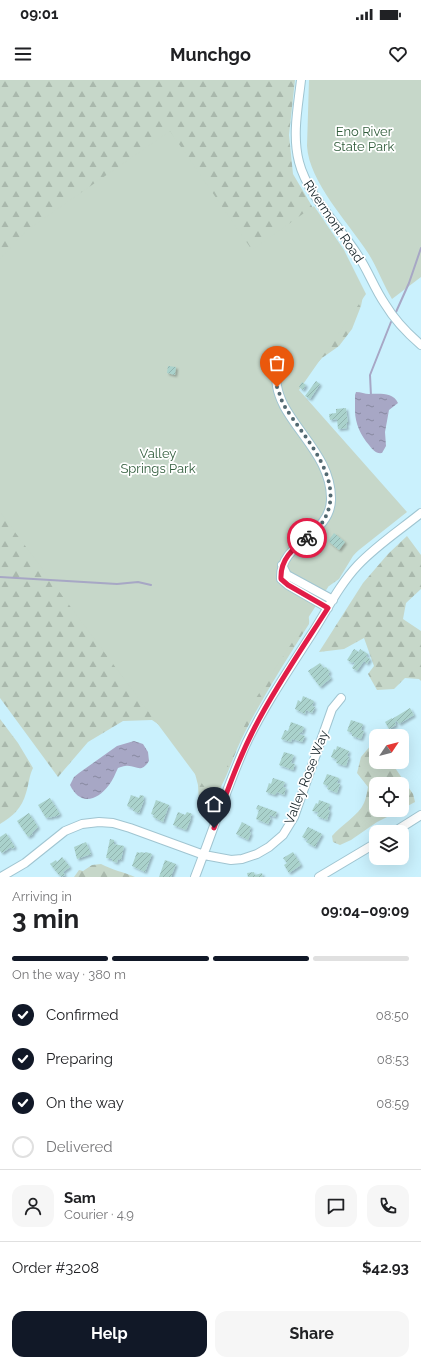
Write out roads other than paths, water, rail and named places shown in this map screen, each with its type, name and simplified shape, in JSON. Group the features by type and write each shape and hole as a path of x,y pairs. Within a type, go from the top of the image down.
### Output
{"street":[{"name":"Rivermont Road","path":"301,80 296,147 299,164 304,177 319,201 358,254 387,308 398,322 421,345"},
{"path":"275,371 277,387 284,406 317,454 326,470 330,486 331,502 322,523 289,553 282,565 282,581 328,608"},
{"path":"195,877 238,763 255,727 288,671 350,574 364,559 421,513"},
{"path":"282,565 287,575 333,600"},
{"name":"Valley Rose Way","path":"1,877 25,863 65,831 82,824 99,822 113,823 130,828 216,858 232,860 242,859 257,854 269,847 283,835 294,817 332,709 341,698"},
{"path":"405,825 421,815"},
{"path":"319,877 369,847"}],"water":[{"path":"356,392 389,395 396,399 398,403 389,410 385,432 386,446 382,453 378,453 373,450 363,438 359,429 355,416"},
{"path":"134,741 143,744 148,752 149,761 146,765 140,768 123,766 118,768 109,785 94,798 84,798 74,792 70,785 74,777 117,746"}],"waterway":[{"path":"396,312 409,283 421,248"},
{"path":"371,396 370,375 391,322"},
{"path":"0,577 117,584 138,582 151,585"}],"park label":[{"name":"Eno River State Park","path":"364,138"},
{"name":"Valley Springs Park","path":"158,460"}]}
